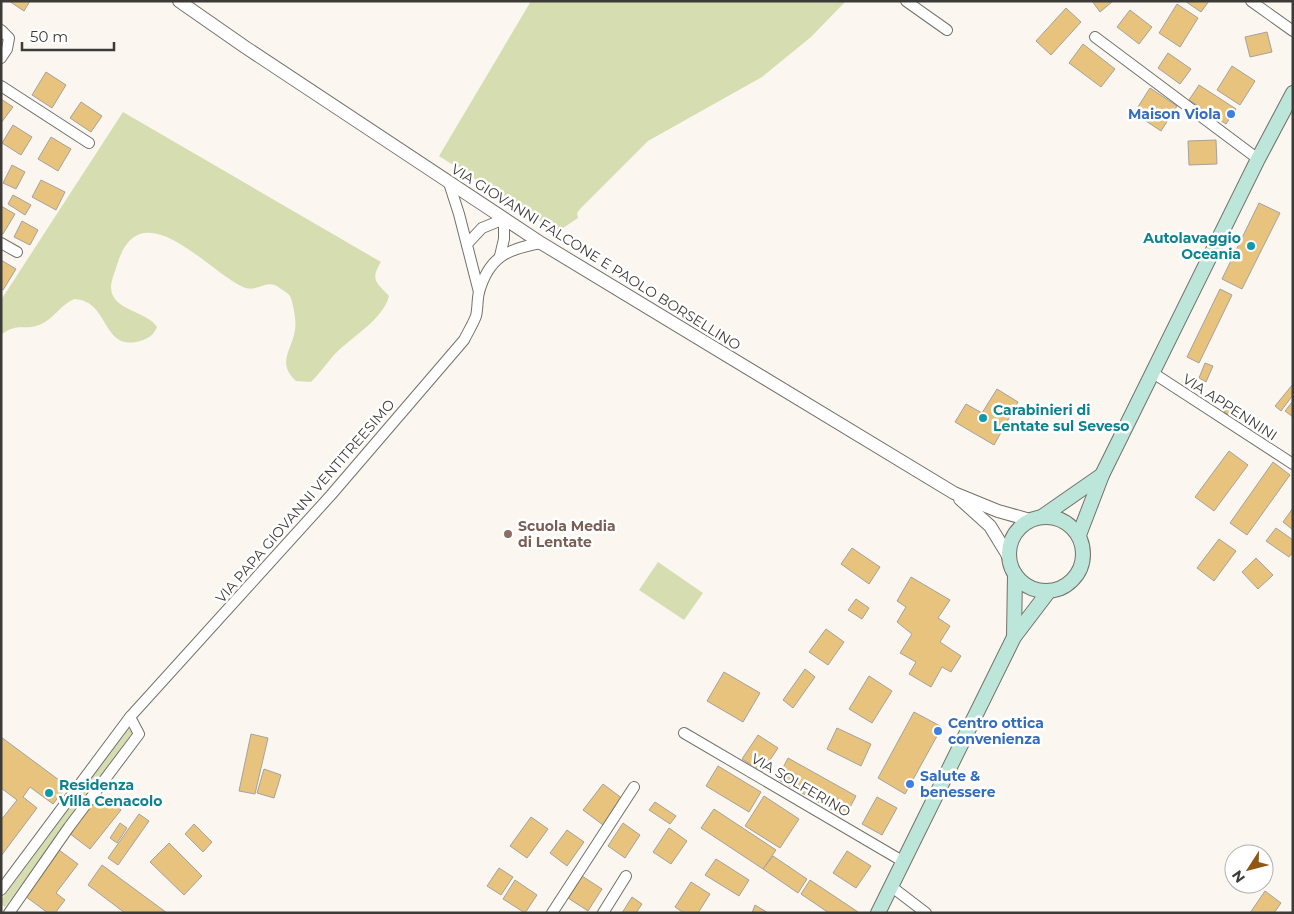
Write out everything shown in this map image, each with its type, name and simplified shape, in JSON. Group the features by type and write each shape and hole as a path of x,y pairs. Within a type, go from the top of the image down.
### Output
{"main road":[{"path":"1079,535 1102,475 1258,159 1293,93"},
{"path":"1037,518 1051,516 1065,521 1079,535 1084,553 1083,563 1079,572 1065,586 1049,591 1039,591 1030,588 1021,582 1015,574 1009,557 1010,544 1014,534 1020,527 1037,518 1102,475"},
{"path":"1014,637 1015,574"},
{"path":"878,913 1014,637 1049,591"}],"street":[{"name":"VIA GIOVANNI FALCONE E PAOLO BORSELLINO","path":"179,1 245,48 541,243 954,494"},
{"path":"906,1 947,30"},
{"path":"1252,1 1293,31"},
{"path":"1,58 9,44 9,38 3,31"},
{"path":"1095,37 1258,159"},
{"path":"1,86 89,142"},
{"name":"VIA PAPA GIOVANNI VENTITREESIMO","path":"449,183 479,292"},
{"name":"VIA PAPA GIOVANNI VENTITREESIMO","path":"1,890 130,717 324,502 464,340 476,315 479,292 489,268 500,256 504,239 504,219"},
{"path":"467,244 482,228 504,219"},
{"path":"1,243 17,252"},
{"path":"500,256 519,247 541,243"},
{"name":"VIA APPENNINI","path":"1153,373 1293,464"},
{"path":"954,494 998,511 1037,518"},
{"path":"954,494 990,526 1009,557"},
{"path":"9,913 69,827 138,734 130,717"},
{"name":"VIA SOLFERINO","path":"684,733 904,862"},
{"path":"552,913 634,787"},
{"path":"603,913 626,876"},
{"path":"892,887 926,913"},
{"path":"1,910 5,913"}],"green space":[{"path":"531,1 846,1 811,37 762,77 648,141 581,208 577,213 578,218 557,232 439,156"},
{"path":"123,112 381,262 375,277 378,284 389,296 386,305 366,328 334,355 311,382 296,381 287,368 287,356 295,330 295,316 288,294 276,285 271,284 248,289 243,287 176,242 159,234 142,233 129,242 118,262 111,284 113,295 117,301 146,317 157,327 148,338 127,342 118,339 111,333 94,308 86,302 74,299 44,323 33,327 12,329 1,335 1,300"},
{"path":"658,562 703,593 684,620 639,590"},
{"path":"128,728 133,732 5,907 1,904 1,900"}],"building":[{"path":"9,1 30,1 24,11"},
{"path":"1092,1 1113,1 1100,12"},
{"path":"1185,1 1209,1 1201,12"},
{"path":"1177,4 1198,18 1180,47 1159,33"},
{"path":"1066,8 1081,22 1051,55 1036,41"},
{"path":"1130,10 1152,27 1139,44 1117,27"},
{"path":"1267,32 1272,52 1250,57 1245,37"},
{"path":"1083,44 1115,69 1101,87 1069,63"},
{"path":"1168,53 1191,69 1180,84 1158,68"},
{"path":"1232,66 1255,81 1240,105 1217,90"},
{"path":"46,72 66,85 52,108 32,95"},
{"path":"1199,85 1236,109 1226,124 1189,100"},
{"path":"1150,88 1177,106 1161,131 1134,113"},
{"path":"1,99 13,107 1,123"},
{"path":"81,102 102,116 91,132 70,118"},
{"path":"13,125 32,137 21,155 2,143"},
{"path":"51,137 71,149 58,171 38,159"},
{"path":"1216,140 1217,164 1189,165 1188,141"},
{"path":"12,165 25,172 16,189 3,183"},
{"path":"41,180 65,192 56,210 32,197"},
{"path":"13,195 31,205 25,215 8,204"},
{"name":"Autolavaggio Oceania","path":"1259,203 1280,213 1242,289 1222,279"},
{"path":"1,206 15,214 3,234 1,233"},
{"path":"22,221 38,230 30,245 14,237"},
{"path":"1,260 16,269 3,290 1,288"},
{"name":"Autolavaggio Oceania","path":"1220,289 1232,295 1199,363 1187,357"},
{"path":"1205,363 1213,366 1206,382 1199,378"},
{"path":"1293,384 1293,395 1281,411 1275,406"},
{"name":"Carabinieri di Lentate sul Seveso","path":"997,389 1018,402 994,445 955,422 966,404 982,413"},
{"path":"1293,401 1293,417 1285,411"},
{"path":"1229,403 1244,411 1239,421 1224,412"},
{"path":"1229,451 1248,465 1214,511 1195,497"},
{"path":"1273,462 1290,475 1247,535 1230,523"},
{"path":"1293,508 1293,530 1283,522"},
{"path":"1276,528 1293,540 1293,552 1289,557 1266,541"},
{"path":"1219,539 1236,551 1214,581 1197,568"},
{"path":"852,548 880,567 869,584 841,564"},
{"path":"1256,558 1273,575 1258,589 1242,572"},
{"path":"911,577 950,600 938,618 950,626 940,642 961,656 951,672 942,667 931,687 909,674 916,662 900,653 912,634 897,622 906,607 897,601"},
{"path":"856,599 869,608 862,619 848,610"},
{"path":"826,629 844,642 828,665 809,652"},
{"path":"805,669 815,677 793,708 783,700"},
{"path":"724,672 760,693 743,722 707,701"},
{"path":"869,676 892,691 872,723 849,709"},
{"path":"914,712 942,727 905,794 878,778"},
{"path":"837,728 871,744 861,766 827,749"},
{"path":"251,734 268,738 255,794 239,791"},
{"path":"758,735 778,748 762,772 742,759"},
{"name":"Residenza Villa Cenacolo","path":"1,737 67,786 53,804 30,787 23,797 37,808 1,856 1,820 17,800 1,788"},
{"path":"788,758 856,796 845,817 777,779"},
{"path":"718,766 761,792 749,812 706,786"},
{"path":"264,769 281,775 274,798 257,793"},
{"path":"603,784 623,799 603,825 583,810"},
{"path":"100,793 121,810 90,849 69,833"},
{"path":"764,796 799,819 780,848 745,826"},
{"path":"877,797 897,808 882,835 862,824"},
{"path":"655,802 676,816 670,824 649,810"},
{"path":"714,809 776,850 763,869 701,828"},
{"path":"139,814 149,821 118,865 108,858"},
{"path":"531,817 548,829 527,858 510,846"},
{"path":"120,823 127,828 117,843 110,838"},
{"path":"623,823 640,835 625,858 608,846"},
{"path":"194,824 212,842 203,852 185,834"},
{"path":"669,828 687,841 671,864 653,852"},
{"path":"567,830 584,842 567,866 550,853"},
{"path":"169,843 202,876 184,895 150,862"},
{"path":"59,850 78,864 56,893 65,900 55,913 48,913 25,896"},
{"path":"847,851 871,866 856,888 833,873"},
{"path":"773,856 807,879 798,893 763,869"},
{"path":"716,859 749,880 739,896 705,875"},
{"path":"102,865 167,913 125,913 88,885"},
{"path":"499,868 513,877 501,895 487,886"},
{"path":"582,876 602,889 588,911 568,898"},
{"path":"515,880 537,895 525,913 503,899"},
{"path":"810,880 858,912 829,913 801,894"},
{"path":"691,882 710,894 698,913 684,913 675,907"},
{"path":"1263,894 1269,894 1281,903 1274,913 1250,913"},
{"path":"632,897 642,904 636,913 622,913"},
{"path":"755,905 768,913 752,913"}],"place":[{"name":"Maison Viola","path":"1231,114"},
{"name":"Autolavaggio Oceania","path":"1251,246"},
{"name":"Carabinieri di Lentate sul Seveso","path":"983,418"},
{"name":"Scuola Media di Lentate","path":"508,534"},
{"name":"Centro ottica convenienza","path":"938,731"},
{"name":"Salute & benessere","path":"910,784"},
{"name":"Residenza Villa Cenacolo","path":"49,793"}]}
